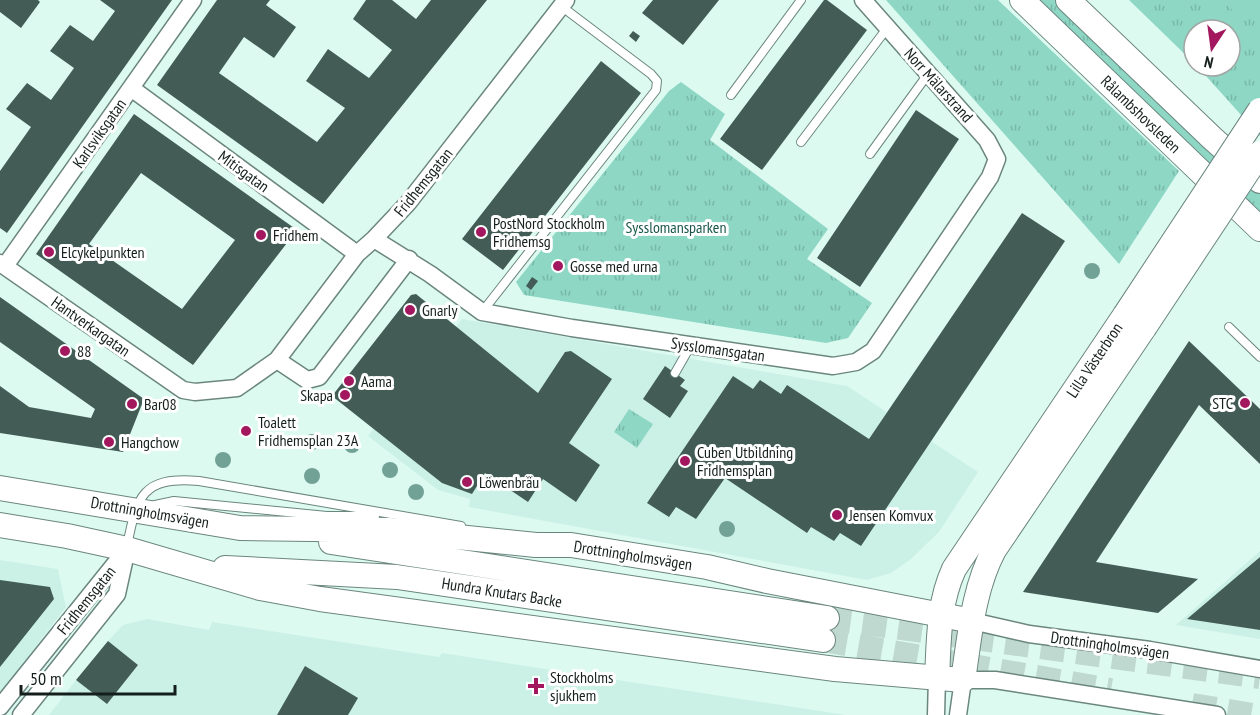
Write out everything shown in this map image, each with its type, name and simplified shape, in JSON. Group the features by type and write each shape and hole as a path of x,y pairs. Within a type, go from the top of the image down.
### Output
{"main road":[{"name":"Rålambshovsleden","path":"1022,0 1260,229"},
{"name":"Rålambshovsleden","path":"1068,0 1260,181"},
{"name":"Lilla Västerbron","path":"963,680 972,621 984,569 1260,110"},
{"name":"Lilla Västerbron","path":"937,678 940,615 946,587 954,569 1134,321 1260,153"},
{"name":"Drottningholmsvägen","path":"0,488 240,528 389,530 536,545 571,545 707,567 972,621"},
{"path":"0,525 127,549 260,588 320,600 835,669 963,680"},
{"name":"Hundra Knutars Backe","path":"178,565 397,577 825,629 240,528"}],"street":[{"name":"Karlsviksgatan","path":"3,265 193,0"},
{"name":"Norr Mälarstrand","path":"863,0 987,140 997,159 990,177"},
{"name":"Fridhemsgatan","path":"183,390 195,392 237,388 278,360 357,254 374,240 408,203 564,3"},
{"name":"Mitisgatan","path":"131,88 357,254"},
{"name":"Sysslomansgatan","path":"374,240 409,259 482,312 572,328 833,366 856,362 873,351 990,177"},
{"path":"278,360 307,380 319,377 409,259"},
{"name":"Hantverkargatan","path":"3,265 183,390"},
{"name":"Fridhemsgatan","path":"0,707 127,549"},
{"name":"Fridhemsgatan","path":"21,715 117,594 127,549"},
{"name":"Drottningholmsvägen","path":"972,621 1029,634 1150,650 1260,669"},
{"path":"936,715 937,678"},
{"path":"958,715 963,680 995,680 1217,715"}],"lane":[{"path":"730,94 801,0"},
{"path":"482,312 656,90 657,81 651,74 564,3"},
{"path":"801,142 888,27"},
{"path":"870,154 928,74"},
{"path":"1229,327 1260,357"},
{"path":"675,373 691,345"},
{"path":"134,510 140,498 148,490 161,483 177,479 467,527"},
{"path":"134,510 174,501 327,516 398,515"},
{"name":"Fridhemsgatan","path":"127,549 134,510"},
{"path":"490,531 571,545"}],"shaded area":[{"path":"462,319 847,386 978,472 939,532 911,559 891,573 867,580 469,507 470,499 438,490 368,436"},
{"path":"1260,551 1260,639 1176,625"},
{"path":"0,560 58,569 66,607 0,693"},
{"path":"147,619 209,630 212,622 439,657 442,653 846,715 49,715 76,680 107,703 138,665 108,641 123,625"}],"green space":[{"path":"886,0 998,0 1179,171 1119,264"},
{"path":"1040,0 1061,0 1260,191 1260,212"},
{"path":"1129,0 1260,0 1260,136 1208,78 1242,78 1242,18 1182,18 1182,51"},
{"path":"1225,0 1260,0 1260,1 1237,17"},
{"name":"Sysslomansparken","path":"681,82 725,114 710,140 828,229 807,259 872,303 848,338 826,343 524,295 516,282 669,91"},
{"path":"629,409 653,424 637,448 614,432"}],"building":[{"path":"0,0 38,0 40,2 21,28 0,12"},
{"path":"100,0 172,0 7,233 0,228 0,171 31,127 6,109 27,83 51,100 74,68 50,51 70,25 93,41 115,11"},
{"path":"217,0 270,0 266,5 296,27 274,58 244,37 219,73 317,142 345,108 306,81 328,49 369,78 392,50 353,19 366,0 392,0 416,19 431,0 487,0 323,204 157,85"},
{"path":"653,0 719,0 683,45 642,13"},
{"path":"824,0 867,30 762,170 720,139"},
{"path":"633,31 640,36 636,42 629,36"},
{"path":"601,61 641,93 503,270 462,239"},
{"path":"916,110 959,139 860,287 817,258"},
{"name":"Fridhem","path":"134,114 297,230 193,365 36,254","holes":["141,173 235,240 182,309 89,244"]},
{"path":"1022,213 1065,241 861,546 840,533 834,541 811,527 807,533 725,478 696,519 676,507 669,517 647,503 733,376 753,389 760,380 781,394 787,385 869,439"},
{"path":"532,277 538,281 531,290 526,286"},
{"path":"416,294 538,393 565,352 571,351 612,379 569,443 600,465 576,502 543,479 528,502 485,473 472,494 442,483 332,396 411,295"},
{"path":"0,297 144,399 123,452 0,433 0,386 29,407 91,418 95,409 0,342"},
{"path":"1189,341 1260,409 1260,464 1199,405 1096,562 1198,579 1158,613 1023,592"},
{"path":"665,366 685,380 680,386 688,391 670,418 643,399"},
{"name":"Toalett Fridhemsplan 23A","path":"244,427 250,431 247,435 242,432"},
{"path":"1260,557 1260,630 1187,619"},
{"path":"0,580 50,587 54,599 0,667"},
{"path":"108,641 138,665 107,704 76,680"},
{"path":"305,666 358,698 348,715 277,715"}],"tunnel":[{"path":"827,618 1260,677"},
{"path":"823,640 1111,690"},
{"path":"1192,705 1252,715"}],"place":[{"name":"PostNord Stockholm Fridhemsg","path":"481,232"},
{"name":"Fridhem","path":"261,235"},
{"name":"Elcykelpunkten","path":"49,252"},
{"name":"Gosse med urna","path":"558,266"},
{"name":"Gnarly","path":"410,310"},
{"name":"88","path":"65,351"},
{"name":"Aama","path":"349,381"},
{"name":"Skapa","path":"345,395"},
{"name":"STC","path":"1245,403"},
{"name":"Bar08","path":"132,404"},
{"name":"Toalett Fridhemsplan 23A","path":"246,431"},
{"name":"Hangchow","path":"109,442"},
{"name":"Cuben Utbildning Fridhemsplan","path":"685,461"},
{"name":"Löwenbräu","path":"467,482"},
{"name":"Jensen Komvux","path":"837,515"},
{"name":"Stockholms sjukhem","path":"536,686"}]}
